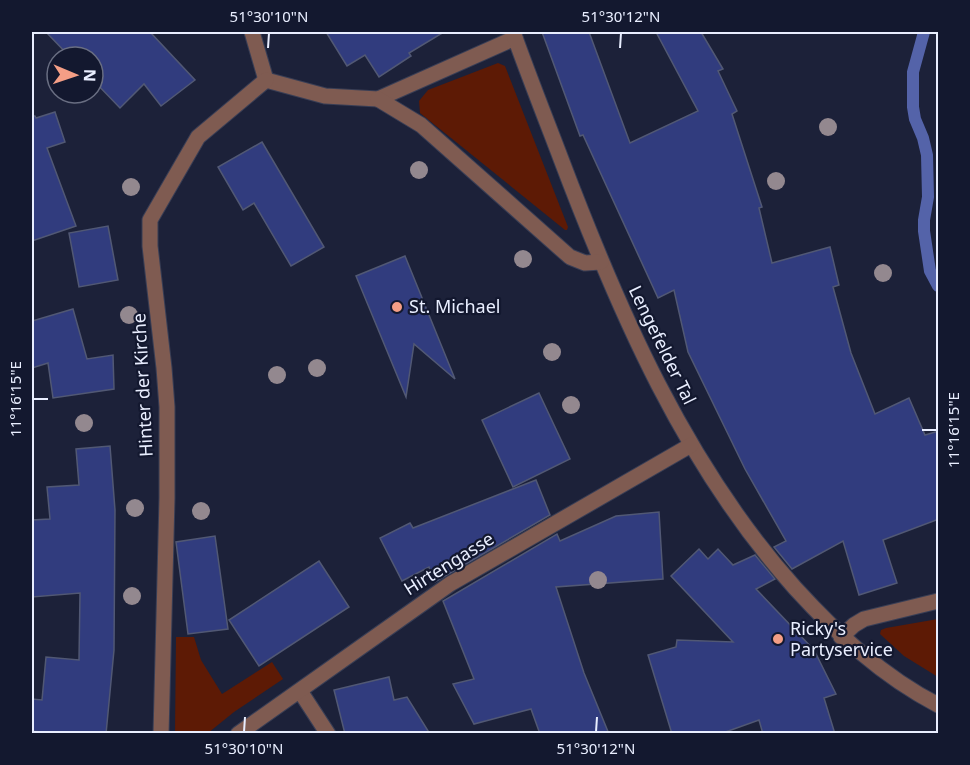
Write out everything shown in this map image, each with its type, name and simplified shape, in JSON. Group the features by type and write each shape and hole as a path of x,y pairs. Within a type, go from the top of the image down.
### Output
{"street":[{"path":"252,32 266,80 325,96 378,99 421,125 570,256 585,262 601,262"},
{"path":"378,99 514,35"},
{"name":"Lengefelder Tal","path":"514,35 601,262 657,383 717,488 754,540 814,609 842,637 880,668 939,705"},
{"name":"Hinter der Kirche","path":"160,734 167,498 167,407 150,246 150,220 198,138 266,80"},
{"name":"Hirtengasse","path":"238,734 450,584 691,445"},
{"path":"842,637 864,619 939,601"},
{"path":"300,690 328,734"}],"shaded area":[{"path":"498,63 505,66 568,227 567,230 420,113 419,101 428,90"},
{"path":"938,619 938,677 904,656 880,634 881,630 886,628"},
{"path":"176,637 194,637 201,660 222,694 272,662 283,679 234,712 208,733 175,733"}],"building":[{"path":"46,32 150,32 195,80 161,106 144,84 120,108 105,92 105,45 58,45"},
{"path":"326,32 444,32 409,53 411,56 379,77 365,55 347,66"},
{"path":"542,32 589,32 630,143 698,111 656,32 701,32 723,69 718,71 737,111 732,114 762,207 759,208 772,263 830,247 839,285 833,287 851,353 875,414 909,398 925,435 939,431 939,519 883,540 897,583 859,595 843,541 792,569 774,547 786,541 745,469 688,352 674,290 658,298 583,135 580,136"},
{"path":"55,112 65,142 47,148 76,226 32,241 32,116 36,118"},
{"path":"262,142 324,247 291,266 254,203 243,210 218,167"},
{"path":"108,226 118,280 79,287 69,233"},
{"name":"St. Michael","path":"405,256 455,379 414,344 406,397 356,276"},
{"path":"73,309 87,359 113,355 114,389 53,398 48,363 32,368 32,321"},
{"path":"539,393 570,459 513,487 482,420"},
{"path":"110,446 115,510 114,650 106,734 61,734 32,731 32,699 42,700 46,657 79,660 80,593 32,597 32,520 50,519 47,487 79,485 76,449"},
{"path":"536,480 550,515 435,582 429,567 402,581 380,538 410,523 413,528"},
{"path":"659,512 663,579 556,587 584,673 609,734 540,734 531,709 474,724 453,684 474,679 443,601 557,534 560,541 616,516"},
{"path":"215,536 228,629 188,634 176,542"},
{"path":"699,549 708,559 718,549 733,565 755,555 775,579 756,589 814,650 836,694 824,698 835,734 763,734 759,720 720,734 672,734 648,655 676,647 677,640 733,642 671,576"},
{"path":"319,561 349,607 259,666 229,620"},
{"path":"389,677 394,700 407,697 430,734 345,734 334,690"}],"waterway":[{"path":"924,32 913,72 913,107 927,155 928,197 924,231 930,271 938,286"}],"place":[{"name":"St. Michael","path":"397,307"},
{"name":"Ricky's Partyservice","path":"778,639"}]}
